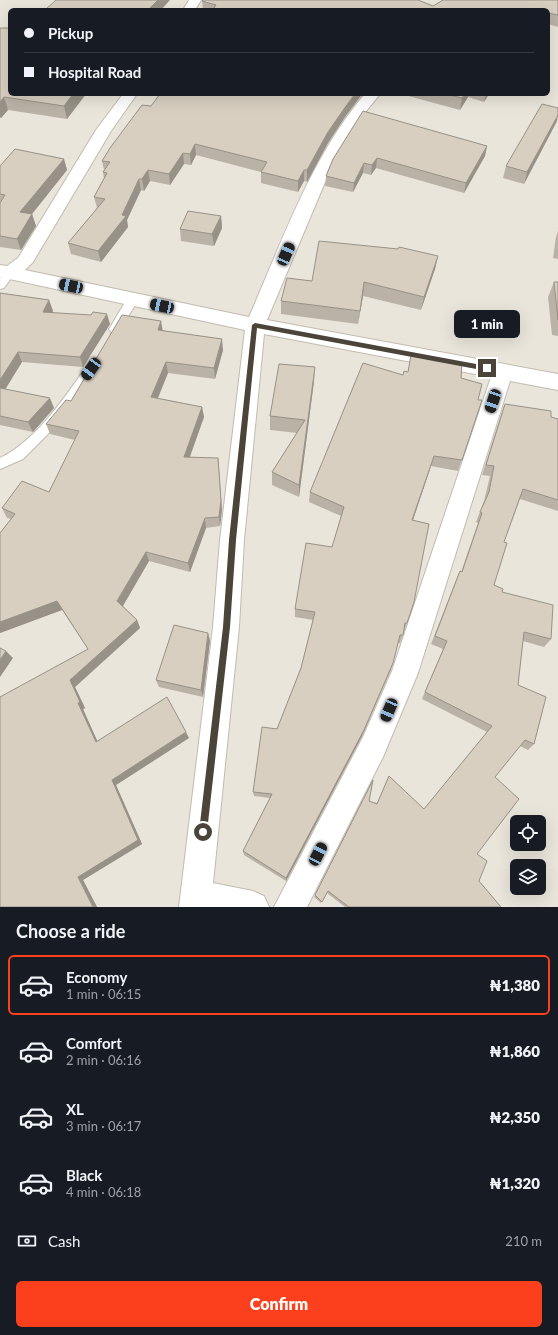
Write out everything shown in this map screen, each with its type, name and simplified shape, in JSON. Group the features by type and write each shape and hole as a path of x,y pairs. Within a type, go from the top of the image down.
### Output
{"street":[{"path":"3,276 24,262 104,130 129,96"},
{"path":"253,907 195,901 226,627 232,540 255,325 323,168 361,108 371,96"},
{"path":"3,276 558,382"},
{"path":"290,907 373,748 405,673 503,371"}],"lane":[{"path":"110,338 132,300"},
{"path":"0,464 18,455 58,416 103,351"}],"shaded area":[{"path":"0,0 558,0 558,907 0,907"}],"building":[{"path":"56,0 158,0 150,8 47,8"},
{"path":"418,0 433,6 443,0 558,0 558,15 550,13 550,8 214,8 216,5 202,1"},
{"path":"0,28 8,28 8,96 72,96 64,106 4,97 0,102"},
{"path":"158,96 354,96 328,132 307,170 304,170 298,181 261,172 267,162 195,144 190,154 183,153 169,174 148,170 142,179 139,179 122,215 126,216 98,251 68,243 105,199 94,197 107,173 103,172 110,162 102,161 142,105 151,106"},
{"path":"542,104 558,108 558,115 527,172 506,166"},
{"path":"363,111 487,146 466,183 377,158 372,165 364,163 354,183 326,176 333,159"},
{"path":"15,149 64,159 20,212 32,214 17,239 0,236 0,203 5,195 0,194 0,166"},
{"path":"188,211 221,216 212,234 180,229"},
{"path":"319,241 398,249 399,247 438,256 424,297 364,282 360,311 281,301 287,278 312,281"},
{"path":"554,282 558,282 558,320"},
{"path":"0,293 49,300 43,312 91,315 93,312 107,314 80,357 18,352 0,380"},
{"path":"122,315 161,321 158,330 222,339 214,368 166,362 151,397 202,407 184,457 218,458 221,500 219,517 205,518 188,563 146,552 117,601 137,620 70,680 80,702 78,703 96,742 167,697 186,732 112,780 138,840 78,877 93,907 0,907 0,697 88,649 57,601 0,622 0,533 15,514 2,508 22,481 49,492 79,431 46,424 66,400 71,401"},
{"path":"411,355 462,364 461,378 482,384 478,400 482,400 462,460 434,456 412,520 429,524 414,602 407,623 405,623 403,635 400,635 393,663 364,730 286,878 243,851 272,794 253,792 262,727 277,729 301,668 315,612 295,609 306,543 332,547 344,507 310,492 363,363 403,375 404,371 408,372"},
{"path":"279,364 315,367 299,485 272,472 305,420 270,416"},
{"path":"0,388 50,398 28,422 0,416"},
{"path":"505,404 551,411 551,417 558,419 558,500 523,489 504,542 507,543 494,585 503,589 502,592 553,605 551,639 524,632 518,685 546,697 534,744 525,740 495,777 519,799 477,854 487,861 479,881 501,907 349,907 328,891 322,902 315,895 373,780 369,801 377,804 389,776 424,809 492,726 425,692 447,641 435,636 460,571 462,572 482,513 480,512 489,492 494,466 486,465"},
{"path":"174,625 208,633 201,690 156,680"},
{"path":"0,648 6,651 0,660"}],"route":[{"path":"203,832 226,627 232,540 255,325 487,368"}]}
